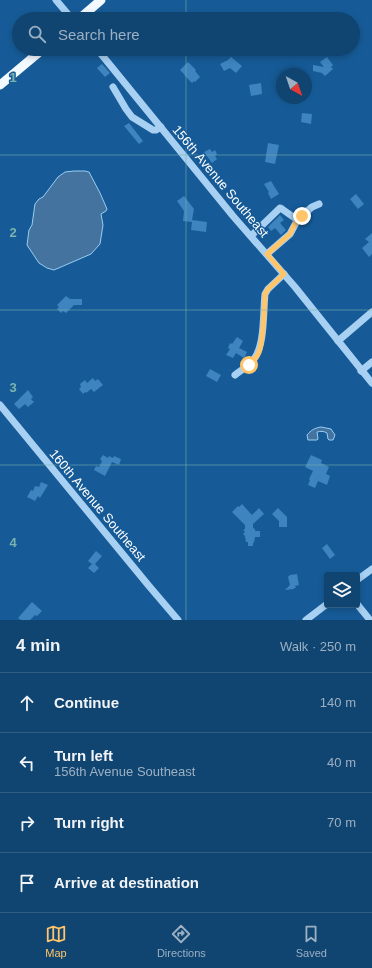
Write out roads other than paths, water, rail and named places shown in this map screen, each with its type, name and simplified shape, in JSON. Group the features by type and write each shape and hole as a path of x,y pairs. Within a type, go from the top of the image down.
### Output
{"main road":[{"path":"87,12 101,0"},
{"path":"0,85 35,56"}],"street":[{"path":"56,0 66,12"},
{"name":"156th Avenue Southeast","path":"103,56 284,274 372,383"},
{"path":"113,87 132,117 153,130 161,127"},
{"path":"267,254 290,234 298,218 312,207 319,204"},
{"path":"251,236 280,208 296,219 298,218"},
{"path":"235,375 249,365 259,351 265,294 268,289 284,274"},
{"path":"338,341 372,312"},
{"path":"361,370 372,362"},
{"name":"160th Avenue Southeast","path":"0,406 178,620"},
{"path":"360,578 372,568"},
{"path":"306,620 324,606"},
{"path":"360,608 370,620"}],"water":[{"path":"65,172 89,172 107,209 101,214 103,225 100,244 91,254 54,270 39,263 27,245 29,230 32,225 35,204 43,197 58,177"},
{"path":"321,427 331,429 335,435 333,440 329,440 327,433 321,431 317,432 317,440 308,440 307,435 309,433"}]}
